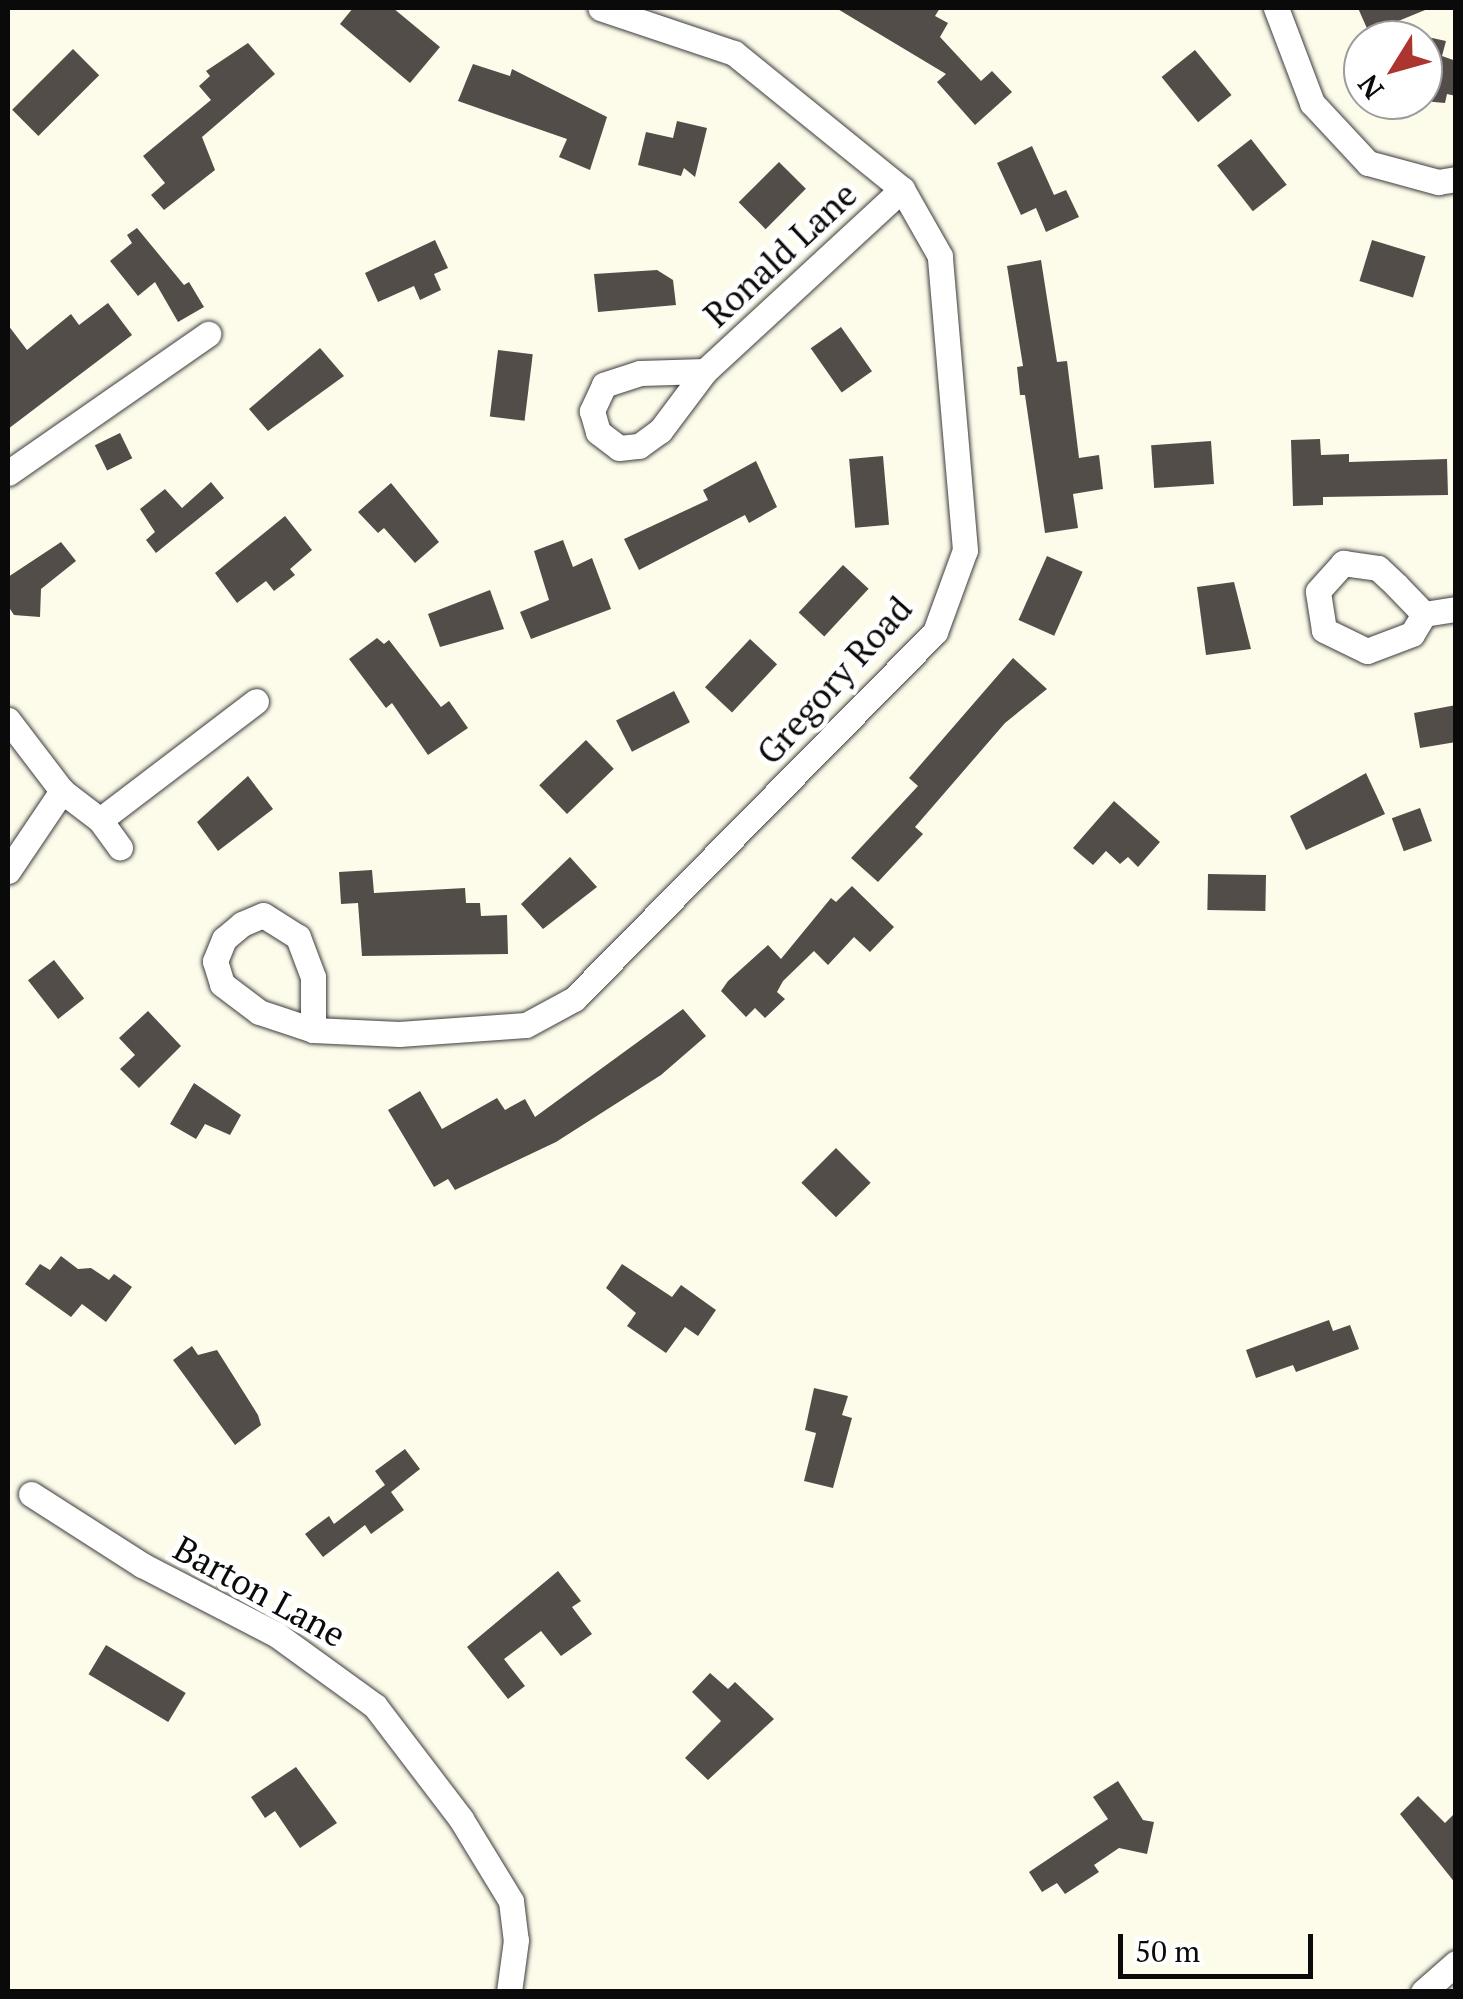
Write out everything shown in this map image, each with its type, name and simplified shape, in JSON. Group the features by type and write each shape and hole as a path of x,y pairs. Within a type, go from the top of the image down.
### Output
{"street":[{"name":"Gregory Road","path":"313,1030 313,977 298,937 263,915 242,924 224,939 216,961 222,984 259,1012 313,1030 399,1034 526,1025 574,999 935,632 965,550 940,256 902,188 734,52 600,8"},
{"path":"1276,8 1312,102 1368,163 1438,182 1456,179"},
{"name":"Ronald Lane","path":"705,371 902,188"},
{"path":"8,473 208,334"},
{"path":"1424,614 1456,609"},
{"path":"100,820 256,700"},
{"path":"8,720 62,790 100,820 120,848"},
{"path":"8,871 62,790"},
{"name":"Barton Lane","path":"31,1494 142,1565 277,1635 376,1706 462,1819 512,1901 516,1940 509,1992"},
{"path":"1424,1992 1456,1963"}],"building":[{"path":"353,8 393,8 440,47 410,83 340,24"},
{"path":"836,8 940,8 935,16 948,23 940,37 981,81 992,71 1012,92 975,125 937,82 946,74"},
{"path":"1358,8 1430,8 1401,20 1363,20"},
{"path":"248,43 275,74 202,137 215,170 164,210 151,195 165,183 143,156 211,100 199,86 210,76 206,71"},
{"path":"73,49 99,75 38,136 12,110"},
{"path":"1195,50 1232,95 1198,122 1162,77"},
{"path":"1443,56 1456,61 1456,96 1447,94 1445,103"},
{"path":"473,64 510,76 512,69 607,117 590,170 559,157 567,139 458,101"},
{"path":"677,121 707,128 695,177 684,168 681,176 638,165 646,132 673,138"},
{"path":"1251,139 1287,185 1253,211 1217,165"},
{"path":"1032,146 1054,195 1066,190 1079,217 1046,232 1036,208 1021,215 997,163"},
{"path":"779,162 806,189 766,229 739,202"},
{"path":"137,228 184,285 189,282 204,307 178,322 155,282 138,296 110,261 132,243 127,235"},
{"path":"435,240 448,268 434,274 441,290 420,300 414,286 378,302 365,273"},
{"path":"1372,240 1426,256 1413,297 1359,281"},
{"path":"1041,260 1057,362 1067,361 1079,458 1099,455 1103,489 1073,494 1078,528 1045,533 1025,395 1020,395 1017,367 1023,366 1007,266"},
{"path":"657,270 673,280 676,305 598,312 594,274"},
{"path":"108,303 132,335 8,429 8,325 27,350 71,314 79,325"},
{"path":"841,327 872,371 842,392 811,348"},
{"path":"320,348 344,376 268,431 249,409"},
{"path":"498,350 533,354 525,421 490,417"},
{"path":"120,433 132,458 107,470 95,445"},
{"path":"1320,439 1321,455 1349,454 1349,462 1447,459 1448,495 1323,497 1323,505 1293,506 1291,440"},
{"path":"1211,441 1214,484 1154,488 1151,445"},
{"path":"883,456 889,525 855,528 849,459"},
{"path":"756,461 777,507 749,523 745,515 639,570 624,539 708,500 703,490"},
{"path":"211,482 224,498 156,553 146,540 155,532 140,509 165,489 182,508"},
{"path":"391,483 439,542 415,563 384,528 378,533 358,512"},
{"path":"285,516 312,550 290,569 295,575 274,591 266,581 237,603 215,573"},
{"path":"563,540 573,567 592,558 611,609 531,639 520,612 549,600 534,551"},
{"path":"61,542 76,561 41,589 40,617 14,615 8,606 8,577"},
{"path":"1047,556 1083,572 1054,636 1019,620"},
{"path":"843,565 869,589 824,636 799,613"},
{"path":"1234,582 1251,649 1206,655 1197,587"},
{"path":"490,590 504,629 440,647 428,614"},
{"path":"377,638 384,644 389,640 441,707 449,701 468,728 428,755 392,703 386,708 349,659"},
{"path":"750,639 777,664 732,713 705,687"},
{"path":"1013,658 1047,689 1005,723 915,827 923,834 878,882 851,858 918,786 909,778"},
{"path":"674,691 690,722 632,752 616,721"},
{"path":"1456,705 1456,742 1420,748 1414,713"},
{"path":"586,740 614,769 567,814 539,785"},
{"path":"1366,773 1385,814 1306,850 1290,816"},
{"path":"248,776 273,809 218,851 197,822"},
{"path":"1114,801 1160,842 1138,867 1128,857 1120,864 1106,851 1093,865 1073,848"},
{"path":"1420,808 1432,841 1404,851 1392,818"},
{"path":"570,857 597,887 543,929 521,904"},
{"path":"372,870 374,893 465,888 466,903 480,903 481,916 507,915 508,954 362,956 358,903 341,904 339,872"},
{"path":"1208,874 1266,875 1265,911 1207,910"},
{"path":"852,886 894,927 870,952 854,937 828,965 814,951 783,981 777,992 785,999 765,1018 755,1008 746,1017 721,991 728,981 768,945 781,959 831,898 836,902"},
{"path":"54,960 84,999 58,1019 28,980"},
{"path":"683,1009 706,1036 661,1075 556,1142 455,1190 448,1179 434,1187 388,1110 420,1091 442,1129 497,1098 505,1110 525,1099 535,1117"},
{"path":"148,1011 181,1046 139,1088 120,1069 135,1055 119,1038"},
{"path":"194,1083 241,1115 230,1135 205,1124 196,1139 170,1124"},
{"path":"836,1148 871,1183 836,1217 801,1183"},
{"path":"61,1256 78,1269 91,1268 109,1280 114,1274 132,1287 106,1322 82,1304 71,1317 25,1284 40,1264 50,1270"},
{"path":"622,1264 672,1297 681,1285 716,1310 698,1336 685,1327 666,1353 627,1326 636,1313 606,1288"},
{"path":"1329,1320 1333,1331 1350,1325 1359,1349 1296,1372 1293,1365 1256,1378 1246,1350"},
{"path":"192,1346 198,1355 217,1350 258,1415 261,1425 235,1445 173,1360"},
{"path":"814,1388 848,1396 842,1415 852,1418 833,1488 804,1481 816,1433 805,1430"},
{"path":"405,1449 420,1469 391,1492 404,1510 371,1534 365,1525 323,1557 305,1534 329,1516 334,1524 385,1485 375,1471"},
{"path":"558,1571 581,1601 572,1607 592,1634 561,1656 541,1631 504,1659 525,1686 508,1699 467,1647"},
{"path":"106,1645 186,1693 168,1722 88,1674"},
{"path":"710,1673 728,1689 735,1682 774,1719 708,1780 685,1758 721,1721 692,1692"},
{"path":"296,1767 337,1823 300,1848 275,1811 265,1818 251,1797"},
{"path":"1118,1781 1143,1820 1154,1822 1147,1854 1119,1848 1094,1865 1099,1872 1065,1894 1057,1883 1042,1892 1029,1872 1108,1819 1093,1797"},
{"path":"1418,1796 1445,1823 1456,1812 1456,1884 1400,1814"}]}
